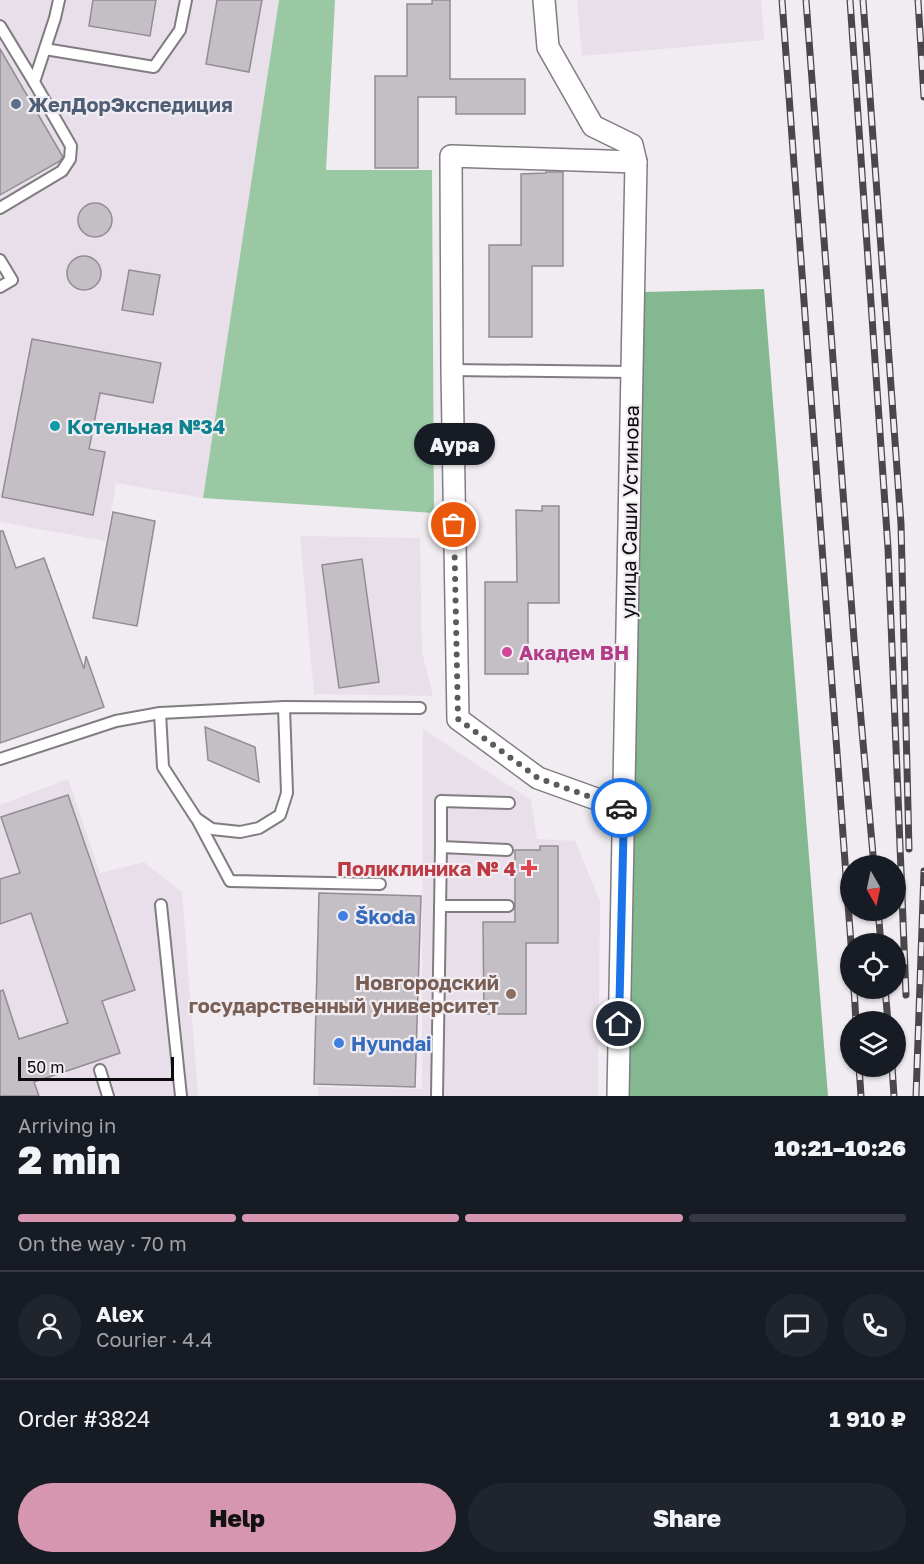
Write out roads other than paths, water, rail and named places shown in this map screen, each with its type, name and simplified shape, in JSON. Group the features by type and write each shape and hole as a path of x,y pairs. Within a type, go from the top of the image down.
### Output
{"street":[{"path":"544,0 548,47 593,126 632,145 636,162 451,156 458,719 538,778 624,809"},
{"name":"улица Саши Устинова","path":"618,1096 636,162"}],"lane":[{"path":"34,82 59,0"},
{"path":"45,49 154,67 180,30 186,0"},
{"path":"0,26 71,146 70,159 62,171 0,208"},
{"path":"0,260 12,280 0,287"},
{"path":"452,370 632,372"},
{"path":"196,818 213,829 240,832 259,828 280,815 287,793 284,707"},
{"path":"0,759 116,721 160,713 284,707 420,708"},
{"path":"160,713 163,767 196,818 230,881 380,884"},
{"path":"437,1096 441,801 509,803"},
{"path":"441,848 507,850"},
{"path":"161,905 181,1096"},
{"path":"440,906 508,906"},
{"path":"100,1070 108,1096"}],"railway":[{"path":"782,0 850,933"},
{"path":"806,0 855,652 873,855"},
{"path":"850,0 888,548 904,933"},
{"path":"863,0 901,524 909,849"},
{"path":"918,0 924,97"},
{"path":"916,1096 924,871"},
{"path":"879,921 880,933"},
{"path":"855,999 855,1011"},
{"path":"886,999 887,1011"},
{"path":"860,1077 861,1096"},
{"path":"893,1077 894,1096"}],"place":[{"name":"ЖелДорЭкспедиция","path":"16,104"},
{"name":"Котельная №34","path":"55,426"},
{"name":"Аура","path":"454,525"},
{"name":"Академ ВН","path":"507,652"},
{"name":"Поликлиника № 4","path":"529,868"},
{"name":"Škoda","path":"343,916"},
{"name":"Новгородский государственный университет","path":"511,994"},
{"name":"Hyundai","path":"339,1043"}]}
